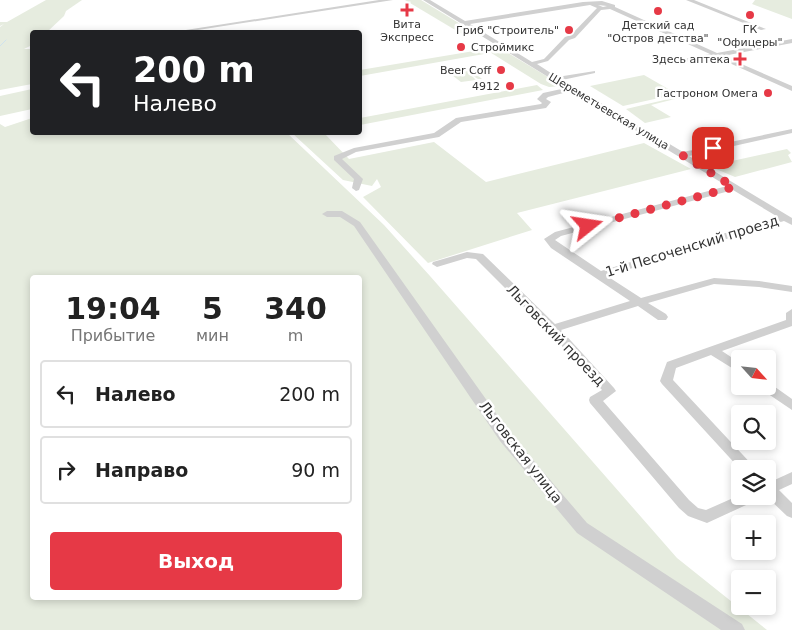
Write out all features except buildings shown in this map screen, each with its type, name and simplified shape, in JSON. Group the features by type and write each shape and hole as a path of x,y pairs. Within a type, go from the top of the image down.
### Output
{"street":[{"path":"189,30 390,0"},
{"name":"Шереметьевская улица","path":"426,0 789,220"},
{"path":"574,0 583,4 612,8 710,54 792,89"},
{"path":"530,64 547,59 568,38 573,37 597,6 618,0"},
{"path":"689,0 763,29"},
{"path":"464,23 583,4"},
{"path":"663,65 710,54 792,41"},
{"path":"555,79 593,72"},
{"path":"356,188 359,178 337,158 354,150 436,135 459,120 543,106 547,102 541,99 546,95 571,89"},
{"path":"682,155 792,131"},
{"path":"662,317 555,246 549,238 734,187"},
{"name":"Льговская улица","path":"327,214 342,214 357,224 505,437 582,528 736,630"},
{"name":"1-й Песоченский проезд","path":"600,275 789,220"},
{"name":"Льговский проезд","path":"436,264 468,255 479,256 553,329 610,391 595,400 684,504 693,512 707,517 733,505"},
{"path":"553,329 714,281 759,284 792,290"},
{"path":"741,460 666,381 671,365 791,322 792,313"},
{"path":"713,351 731,363"},
{"path":"776,394 792,405"},
{"path":"776,485 792,478"},
{"path":"776,497 792,512"}],"shaded area":[{"path":"46,0 82,0 66,11 64,16 49,30 30,30 30,46 24,49 30,49 30,84 0,90 0,27 4,24 0,26 0,22 7,22"},
{"path":"405,0 421,0 475,33 462,34"},
{"path":"755,0 792,0 792,19 752,4"},
{"path":"498,47 563,86 549,87 541,84 485,49"},
{"path":"480,50 484,54 362,76 362,70"},
{"path":"469,68 482,79 478,79 470,74 476,80 461,82 448,72"},
{"path":"644,75 677,94 623,106 590,86"},
{"path":"537,85 543,90 362,125 362,118"},
{"path":"30,89 30,109 0,116 0,96"},
{"path":"679,98 651,105 671,117 645,123 626,109"},
{"path":"30,119 30,135 289,135 384,225 677,558 731,601 731,615 748,615 767,630 0,630 0,124 5,127"},
{"path":"294,135 326,135 349,159 434,142 486,182 644,143 691,169 517,213 532,230 428,263 363,197 381,187 377,179 372,186 343,180"},
{"path":"787,149 791,153 788,155 792,162 735,177 709,166"}],"waterway":[{"path":"0,46 6,40"}],"place":[{"name":"Вита Экспресс","path":"407,10"},
{"name":"Детский сад \"Остров детства\"","path":"658,11"},
{"name":"ГК \"Офицеры\"","path":"750,15"},
{"name":"Гриб \"Строитель\"","path":"569,30"},
{"name":"Строймикс","path":"461,47"},
{"name":"Здесь аптека","path":"740,59"},
{"name":"Beer Coff","path":"501,70"},
{"name":"4912","path":"510,86"},
{"name":"Гастроном Омега","path":"768,93"}],"route":[{"path":"588,226 734,187 682,155 713,148"}]}
